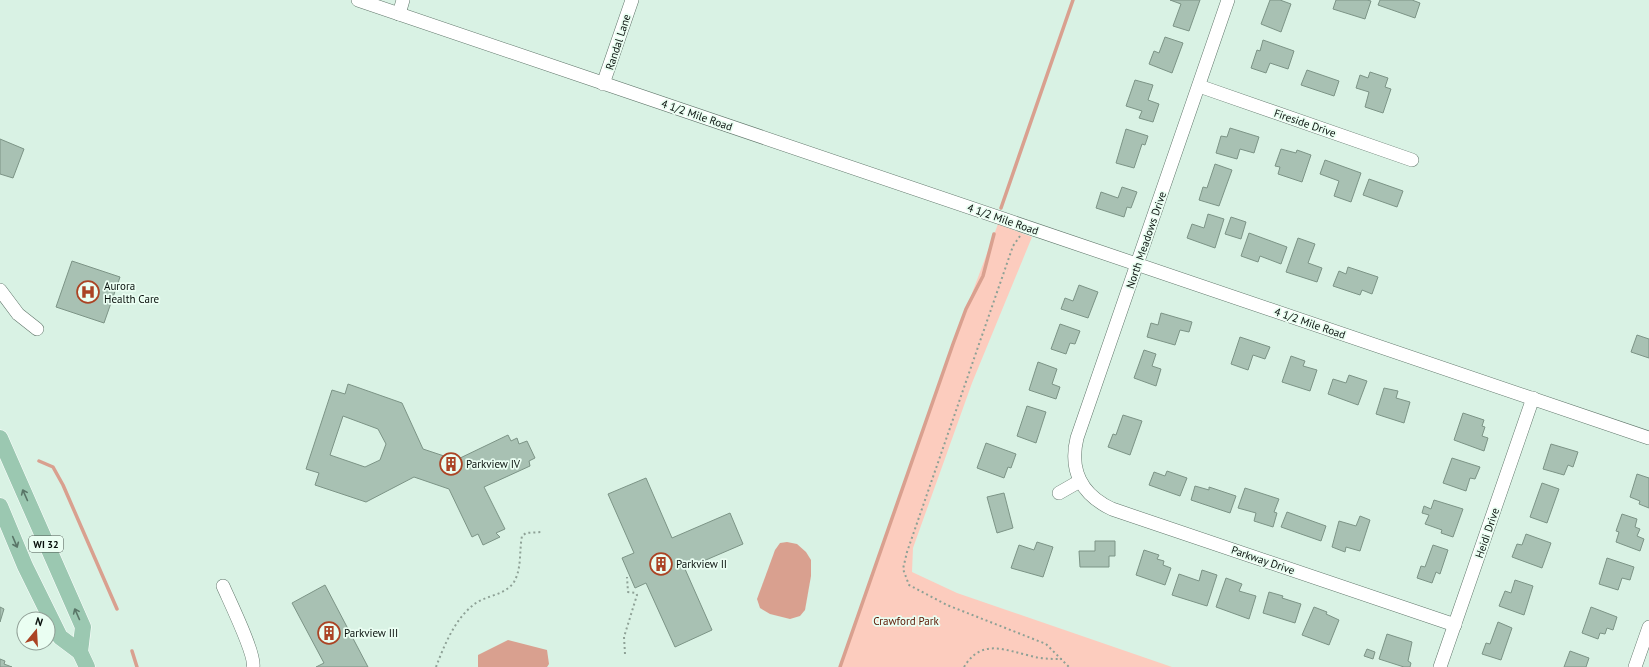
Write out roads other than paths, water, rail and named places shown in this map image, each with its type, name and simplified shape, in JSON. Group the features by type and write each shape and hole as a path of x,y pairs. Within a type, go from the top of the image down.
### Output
{"main road":[{"name":"WI 32","path":"0,438 83,627 80,652"},
{"name":"WI 32","path":"0,506 25,566 60,637 80,652 87,667"}],"street":[{"name":"4 1/2 Mile Road","path":"358,0 1649,438"},
{"path":"399,14 403,0"},
{"name":"Randal Lane","path":"604,84 632,0"},
{"name":"North Meadows Drive","path":"1080,482 1074,463 1077,438 1228,0"},
{"name":"Fireside Drive","path":"1199,86 1412,160"},
{"path":"0,290 18,314 37,328"},
{"name":"Heidi Drive","path":"1440,667 1533,398"},
{"path":"1059,493 1080,482"},
{"name":"Parkway Drive","path":"1080,482 1089,494 1100,503 1112,509 1455,625"},
{"path":"223,586 251,652 254,664 253,667"},
{"path":"1635,667 1649,627"}],"waterway":[{"path":"1001,208 1073,0"},
{"path":"840,667 953,344 966,309 983,276 994,234"},
{"path":"39,461 53,467 63,485 117,609"},
{"path":"132,651 137,667"}],"place":[{"name":"Aurora Health Care","path":"88,292"},
{"name":"Parkview IV","path":"451,464"},
{"name":"Parkview II","path":"661,564"},
{"name":"Parkview III","path":"329,633"}],"park label":[{"name":"Crawford Park","path":"906,621"}]}
